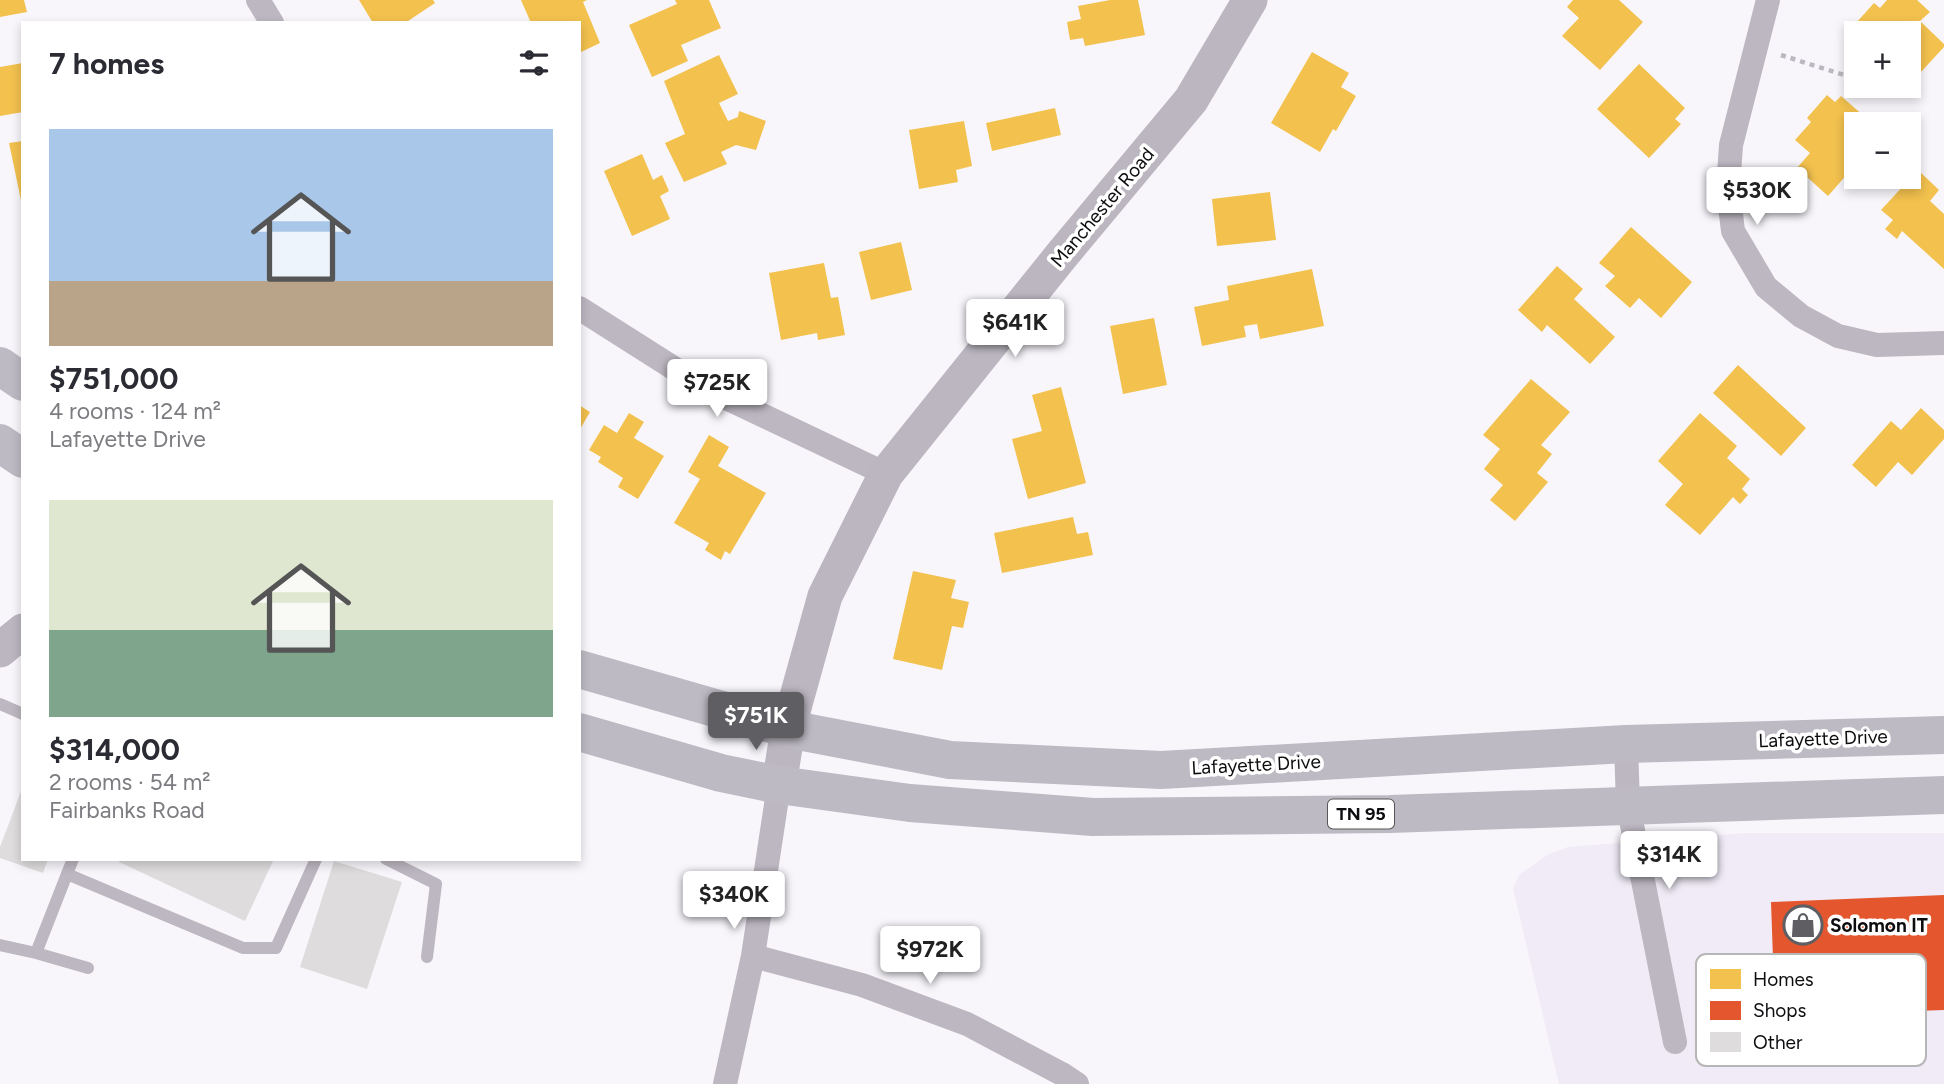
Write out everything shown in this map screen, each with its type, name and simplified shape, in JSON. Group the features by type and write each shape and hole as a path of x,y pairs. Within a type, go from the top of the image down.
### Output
{"main road":[{"path":"0,366 21,381"},
{"path":"0,443 21,458"},
{"name":"Lafayette Drive","path":"581,670 788,729 950,760 1161,769 1626,744 1944,735"},
{"path":"581,733 721,773 779,785"},
{"name":"TN 95","path":"779,785 910,803 1093,817 1390,814 1944,795"}],"street":[{"path":"258,0 271,21"},
{"name":"Manchester Road","path":"779,785 788,729 825,596 886,474 1191,100 1250,0"},
{"path":"1768,0 1731,145 1728,189 1732,231 1766,287 1801,316 1838,336 1877,345 1944,343"},
{"path":"581,309 705,388 886,474"},
{"path":"0,650 21,633"},
{"path":"1626,744 1628,805 1675,1042"},
{"path":"726,1084 753,956 779,785"},
{"path":"753,956 862,985 967,1024 1077,1084"}],"lane":[{"path":"0,704 21,713"},
{"path":"36,953 56,897 73,861"},
{"path":"67,874 243,948 276,948 315,861"},
{"path":"390,861 436,884 427,957"},
{"path":"0,945 88,968"}],"path":[{"path":"1780,55 1844,75"}],"shaded area":[{"path":"1746,833 1944,833 1944,1084 1559,1084 1513,888 1520,874 1549,854 1568,847"}],"building: Homes":[{"path":"0,0 24,0 27,12 0,17"},
{"path":"359,0 433,0 435,3 408,21 372,21"},
{"path":"521,0 587,0 583,2 600,43 581,52 581,21 530,21"},
{"path":"675,0 709,0 721,28 681,45 688,61 652,77 629,25 677,4"},
{"path":"1110,0 1138,0 1145,35 1085,46 1083,38 1070,40 1067,22 1081,19 1078,6"},
{"path":"1573,0 1619,0 1643,22 1600,70 1562,36 1579,18 1567,7"},
{"path":"1887,0 1917,0 1930,12 1920,21 1858,21 1874,3 1880,8"},
{"path":"1921,22 1944,44 1921,72"},
{"path":"1312,52 1349,73 1341,87 1356,96 1336,131 1333,129 1320,152 1271,123"},
{"path":"719,55 738,94 719,103 728,121 738,117 739,111 766,121 756,150 736,145 721,152 727,164 684,182 665,143 685,134 664,81"},
{"path":"21,63 21,112 0,116 0,67"},
{"path":"1639,64 1685,108 1675,119 1681,124 1649,158 1597,109"},
{"path":"1827,95 1835,102 1841,96 1859,112 1844,112 1844,178 1828,196 1797,168 1810,153 1795,140 1811,122 1807,118"},
{"path":"1055,108 1061,135 992,151 986,123"},
{"path":"964,121 972,166 956,170 958,182 919,189 909,130"},
{"path":"21,141 21,200 9,143"},
{"path":"642,154 653,180 662,175 669,191 660,196 670,219 632,236 604,171"},
{"path":"1921,173 1939,190 1930,201 1944,214 1944,269 1902,231 1897,239 1885,229 1893,220 1881,210 1900,189 1921,189"},
{"path":"1270,192 1276,240 1217,246 1212,199"},
{"path":"1631,227 1692,282 1661,318 1639,298 1630,308 1605,286 1615,276 1599,263"},
{"path":"901,242 912,290 871,300 859,252"},
{"path":"824,263 831,298 838,297 845,335 818,340 817,333 781,340 769,273"},
{"path":"1557,266 1583,289 1574,299 1615,337 1590,364 1547,325 1542,332 1518,310"},
{"path":"1312,269 1324,326 1260,339 1257,324 1244,326 1246,337 1202,346 1194,307 1229,300 1227,286"},
{"path":"1154,318 1167,385 1123,394 1110,326"},
{"path":"1738,365 1806,428 1781,456 1713,393"},
{"path":"1531,379 1570,412 1541,445 1552,454 1537,473 1548,482 1515,521 1490,500 1503,485 1484,469 1500,449 1483,435"},
{"path":"1061,387 1086,483 1028,499 1012,439 1042,431 1032,395"},
{"path":"581,406 590,412 581,428"},
{"path":"1921,408 1944,430 1944,439 1912,475 1898,462 1876,487 1852,465 1891,421 1901,430"},
{"path":"629,413 644,422 634,438 664,456 638,499 618,487 623,478 598,462 601,457 589,450 604,425 617,433"},
{"path":"1700,413 1737,446 1727,458 1750,479 1742,489 1748,495 1740,504 1733,497 1700,535 1665,505 1683,484 1658,461"},
{"path":"709,435 729,447 718,466 766,493 730,554 725,551 721,560 705,550 709,543 674,523 700,479 688,472"},
{"path":"1073,517 1077,534 1088,532 1093,555 1002,573 994,533"},
{"path":"913,571 956,580 951,598 969,602 963,628 952,626 942,670 893,659"}],"building: Shops":[{"path":"1944,895 1944,1010 1926,1011 1926,954 1773,954 1771,902"}],"building: Other":[{"path":"21,791 21,861 47,861 43,873 0,858 0,847"},
{"path":"119,861 273,861 245,921"},
{"path":"334,861 402,882 367,989 300,967"}],"place":[{"name":"Solomon IT","path":"1803,925"}]}
